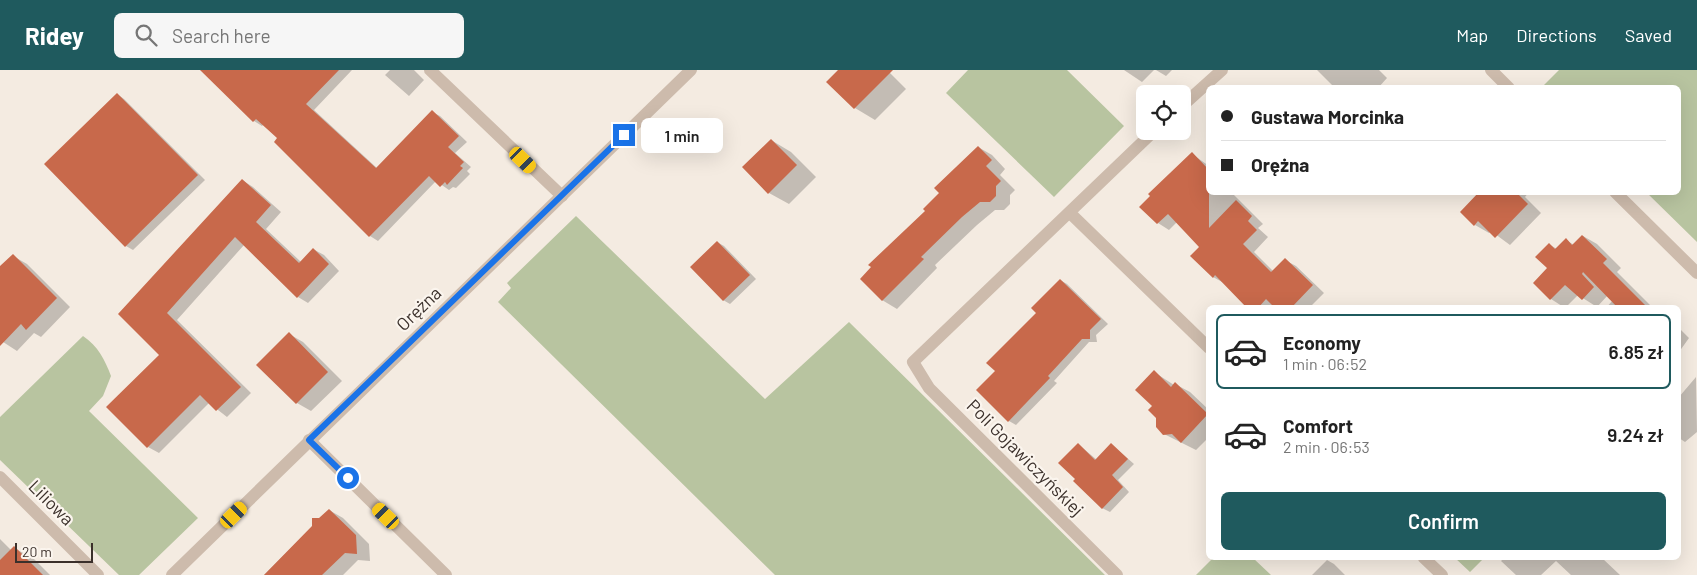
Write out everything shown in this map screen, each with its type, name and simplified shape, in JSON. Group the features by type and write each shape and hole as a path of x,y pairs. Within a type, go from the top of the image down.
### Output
{"street":[{"path":"430,70 562,196"},
{"name":"Orężna","path":"172,575 691,70"},
{"path":"1191,98 1222,70"},
{"path":"1491,70 1505,85"},
{"path":"1145,140 1070,212 1206,345"},
{"path":"1618,195 1697,272"},
{"name":"Poli Gojawiczyńskiej","path":"1070,212 913,362 930,388 1117,575"},
{"path":"309,440 446,575"},
{"name":"Liliowa","path":"0,477 98,575"},
{"path":"1426,560 1442,575"}],"green space":[{"path":"968,70 1067,70 1124,126 1054,197 946,93"},
{"path":"1559,70 1697,70 1697,242 1649,195 1681,195 1681,85 1544,85"},
{"path":"576,216 765,399 849,322 1105,575 775,575 498,302 511,288 507,283"},
{"path":"83,336 93,344 100,354 111,376 103,396 89,411 198,518 139,575 119,575 0,460 0,417"},
{"path":"1211,560 1255,560 1271,575 1196,575"},
{"path":"1457,560 1482,560 1470,572"}],"building":[{"path":"200,70 339,70 306,104 376,168 432,110 459,136 448,147 464,162 460,166 463,168 447,185 445,182 440,187 429,176 369,237 274,142 277,138 256,119 253,122"},
{"path":"838,70 893,70 854,109 826,82"},
{"path":"117,93 198,175 125,247 44,164"},
{"path":"771,139 797,165 768,194 742,167"},
{"path":"978,146 992,160 986,166 1001,181 996,186 996,196 990,202 980,202 962,217 921,257 924,259 882,301 860,279 871,267 868,265 925,211 923,209 939,193 934,188"},
{"path":"1192,152 1206,167 1206,195 1209,195 1209,228 1236,200 1252,216 1248,221 1257,230 1243,244 1271,272 1285,258 1313,285 1294,305 1272,305 1266,299 1261,305 1244,305 1215,275 1213,278 1190,256 1199,247 1168,214 1157,224 1139,207 1150,196 1148,194"},
{"path":"242,179 271,205 256,222 299,263 313,248 329,264 297,298 235,237 167,313 241,387 216,411 200,395 147,448 106,407 159,355 118,314"},
{"path":"1476,195 1519,195 1528,204 1495,238 1478,221 1474,226 1460,212"},
{"path":"1582,235 1607,259 1603,263 1645,305 1615,305 1583,272 1582,274 1594,287 1582,300 1565,285 1550,300 1533,283 1547,268 1535,257 1549,243 1555,249 1566,238 1572,245"},
{"path":"717,241 750,275 723,301 690,267"},
{"path":"13,254 57,298 26,330 21,324 0,346 0,266"},
{"path":"1060,279 1101,319 1090,330 1090,339 1082,339 1048,376 1050,378 1008,422 976,390 995,371 986,363 1036,313 1031,308"},
{"path":"289,332 328,372 296,404 256,365"},
{"path":"1154,370 1171,387 1175,382 1206,412 1206,416 1181,443 1172,434 1163,435 1156,427 1156,418 1148,410 1152,406 1135,390"},
{"path":"1078,443 1095,460 1111,443 1128,459 1112,475 1123,487 1102,509 1073,481 1075,479 1058,463"},
{"path":"329,509 356,535 357,554 345,553 322,575 264,575 312,526 312,518 319,518"},
{"path":"14,546 43,575 0,575 0,560"}],"route":[{"path":"348,478 309,440 624,135"}]}
